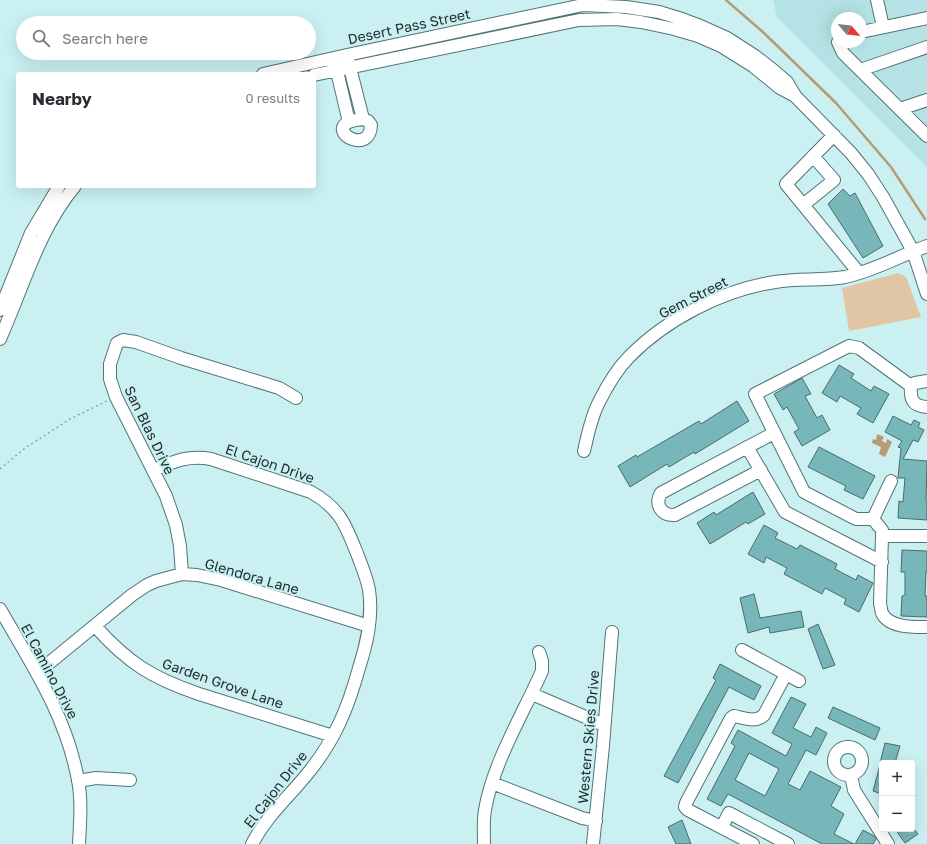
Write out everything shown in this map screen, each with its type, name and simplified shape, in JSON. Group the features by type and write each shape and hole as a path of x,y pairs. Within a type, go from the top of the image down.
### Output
{"street":[{"path":"877,0 883,27"},
{"name":"Desert Pass Street","path":"316,74 336,64 347,55 583,5 626,7 659,12 698,24 727,38 755,56 787,82 796,97 868,174 883,197 913,251 927,294"},
{"path":"576,6 579,20"},
{"path":"867,31 927,18"},
{"name":"Desert Pass Street","path":"278,72 336,64 350,67 579,20 617,19 674,29 698,36 721,46 747,62 780,88 796,97"},
{"path":"862,72 866,68 927,47"},
{"path":"841,48 843,53 927,136"},
{"path":"347,55 363,119"},
{"path":"336,64 348,122"},
{"path":"900,109 927,100"},
{"path":"363,119 368,121 371,125 371,130 368,135 361,140 354,140 348,138 344,134 343,129 348,122 363,119"},
{"path":"834,136 786,184 859,273"},
{"path":"803,205 834,180 813,156"},
{"path":"0,310 31,233 57,188"},
{"path":"0,339 3,326 42,238 56,212 74,188"},
{"name":"Gem Street","path":"584,451 591,422 599,402 615,374 629,357 650,338 671,323 720,297 752,286 776,281 829,279 859,273 887,264 927,246"},
{"name":"San Blas Drive","path":"182,574 180,546 176,524 166,496 116,397 110,379 110,364 117,343 126,340 278,388 296,398"},
{"path":"873,519 856,519 804,492 754,394 849,346 859,348 910,386"},
{"path":"910,386 915,383 927,381"},
{"path":"910,386 910,395 914,403 919,406 927,407"},
{"path":"761,470 675,515 664,513 660,509 658,498 661,493 774,433"},
{"path":"747,447 785,512 882,562"},
{"name":"El Cajon Drive","path":"154,470 183,458 201,457 305,489 333,507 346,525 365,573 370,601 369,626 364,653 350,700 343,717 324,752 307,774 281,802 256,843"},
{"path":"873,519 891,480"},
{"path":"873,519 882,530 880,604 882,613 885,617 899,626 908,628 927,627"},
{"path":"882,536 927,536"},
{"name":"Glendora Lane","path":"37,673 132,596 148,585 156,581 182,574 220,580 369,626"},
{"name":"El Camino Drive","path":"0,609 37,673 60,718 68,739 78,781 80,802 79,844"},
{"name":"Garden Grove Lane","path":"95,626 111,644 128,659 156,677 178,687 199,694 333,736"},
{"name":"Western Skies Drive","path":"593,844 603,746 612,632"},
{"path":"742,650 799,681"},
{"path":"484,844 485,810 492,783 503,754 542,671 542,661 539,652"},
{"path":"753,844 688,810 685,807 731,718 734,716 757,720 761,718 786,674"},
{"path":"532,694 604,725"},
{"path":"851,775 854,790 888,844"},
{"path":"78,781 96,778 130,780"},
{"path":"492,783 582,818 596,821"},
{"path":"722,827 729,813 788,844"}],"path":[{"path":"0,469 25,448 70,419 116,397"}],"shaded area":[{"path":"773,0 927,0 927,167 777,17"},
{"path":"898,273 906,277 921,317 849,331 842,288"},
{"path":"877,434 884,437 882,441 886,443 887,439 892,442 885,457 879,454 881,447 872,443 873,439 876,440"}],"building":[{"path":"843,189 850,196 855,193 883,246 863,258 828,204"},
{"path":"839,365 854,374 851,378 871,391 874,386 889,394 873,423 857,414 861,408 840,396 837,402 822,393"},
{"path":"802,378 811,394 805,396 817,418 822,415 830,430 802,446 794,432 799,429 787,407 783,410 774,394"},
{"path":"737,401 749,421 695,454 694,452 669,467 667,464 630,487 618,466 636,455 637,457 699,421 701,424"},
{"path":"893,416 911,425 914,420 920,423 918,427 924,430 918,442 913,440 903,459 927,461 927,520 898,518 899,501 903,502 905,478 898,478 901,448 898,447 902,441 885,432"},
{"path":"819,447 875,476 863,499 844,490 846,486 808,467"},
{"path":"753,492 765,514 748,524 746,522 710,544 697,523 714,512 716,515"},
{"path":"764,525 778,533 775,538 797,549 800,545 837,564 835,569 856,580 858,575 873,583 859,612 844,604 846,599 825,588 822,594 784,574 787,568 766,557 764,563 748,554"},
{"path":"902,550 927,551 925,596 927,596 927,617 901,616 902,596 905,595 905,572 901,572"},
{"path":"754,594 760,618 801,611 804,627 770,633 769,627 748,633 740,598"},
{"path":"818,624 835,665 823,669 808,629"},
{"path":"720,664 761,686 754,700 729,687 678,783 664,776 716,680 713,678"},
{"path":"791,697 806,704 793,728 811,737 816,727 827,733 816,755 806,750 788,784 800,790 810,771 841,787 831,806 844,814 834,834 854,844 822,844 728,794 721,806 707,799 735,746 731,743 738,730 786,756 792,744 772,733","holes":["749,753 779,769 765,796 735,780"]},
{"path":"833,707 880,728 875,740 828,718"},
{"path":"885,743 900,746 896,760 881,760"},
{"path":"879,769 879,793 873,791"},
{"path":"682,820 691,844 676,844 668,827"},
{"path":"863,830 874,836 876,839 873,844 855,844"},
{"path":"915,830 918,834 905,843 897,832 915,832"}],"waterway":[{"path":"726,0 764,33 836,103 891,167 925,219"}]}
